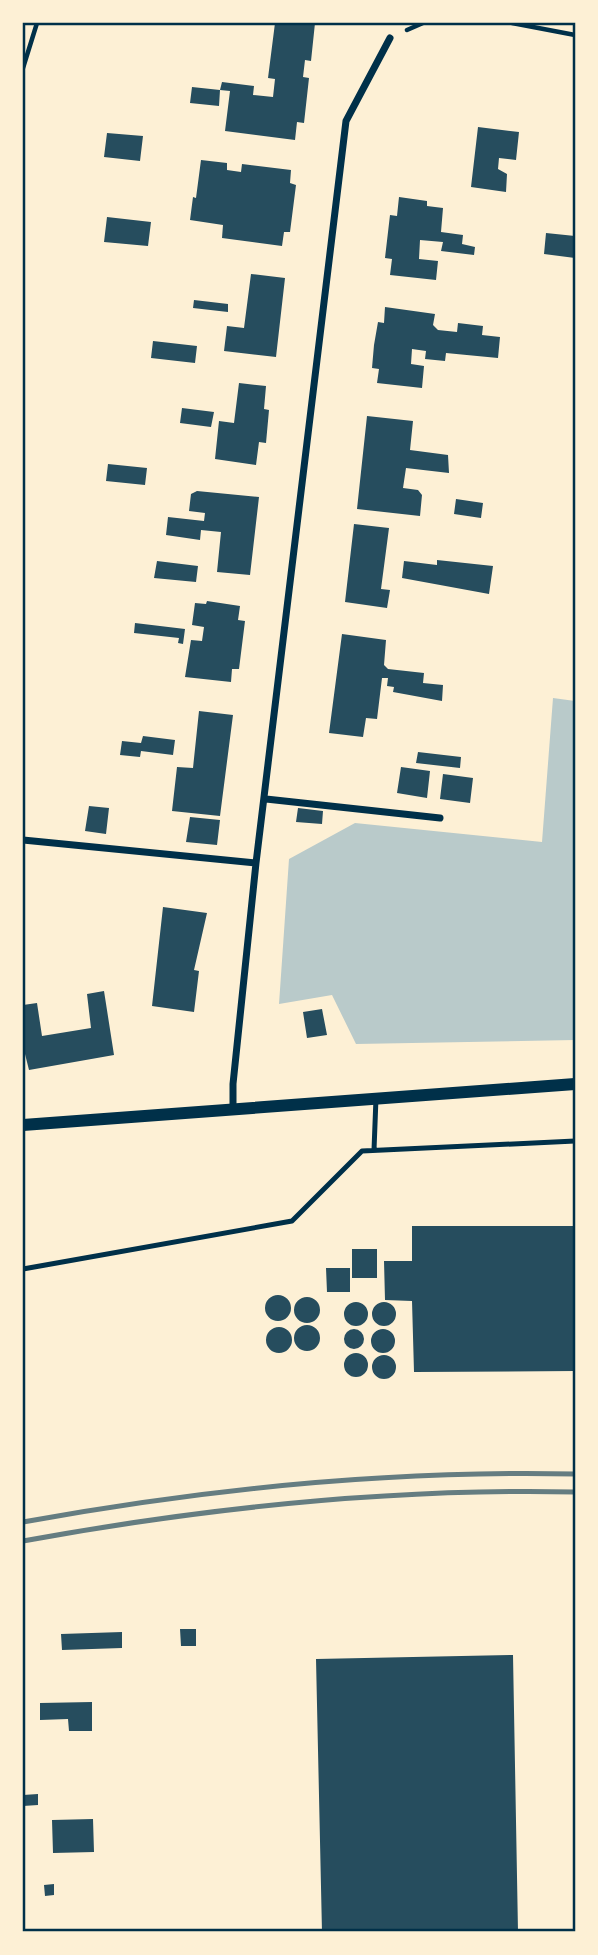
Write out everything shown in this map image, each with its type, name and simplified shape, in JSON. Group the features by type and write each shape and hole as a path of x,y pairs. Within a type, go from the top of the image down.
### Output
{"street":[{"path":"233,1107 233,1084 256,863 266,799 346,121 390,38"},
{"path":"266,799 440,818"},
{"path":"23,840 256,863"},
{"path":"23,1125 233,1107 575,1084"}],"lane":[{"path":"374,1150 376,1097"},
{"path":"23,1269 292,1221 362,1151 575,1142"}],"path":[{"path":"23,68 37,23"},
{"path":"512,23 575,35"}],"shaded area":[{"path":"553,698 575,701 575,1040 356,1044 332,995 279,1004 289,859 355,823 542,842"}],"building":[{"path":"275,23 315,23 311,61 305,60 303,77 309,78 304,123 297,122 295,140 225,131 230,91 220,90 222,82 254,86 253,95 273,97 275,79 268,78"},
{"path":"192,87 220,90 219,106 190,103"},
{"path":"478,127 519,132 516,160 499,158 498,169 507,174 506,192 471,187"},
{"path":"107,133 143,136 140,161 104,157"},
{"path":"201,160 227,163 227,170 241,172 242,164 291,170 290,183 296,185 290,232 284,232 282,246 222,238 223,225 190,220"},
{"path":"399,197 427,201 427,206 443,208 441,232 463,235 462,244 475,247 474,255 441,251 443,242 420,240 419,259 438,261 436,280 390,275 392,259 385,258 390,215 397,216"},
{"path":"107,217 151,222 148,246 104,242"},
{"path":"546,233 575,236 575,258 544,254"},
{"path":"251,274 285,278 276,357 224,351 227,326 244,328"},
{"path":"194,300 228,304 228,312 193,308"},
{"path":"385,307 435,314 433,325 438,330 457,332 458,323 483,326 482,335 500,337 498,358 446,353 445,361 425,359 426,351 412,349 411,364 424,366 422,388 377,383 379,369 372,368 374,345 378,322 384,323"},
{"path":"153,341 197,346 195,363 151,358"},
{"path":"239,383 266,386 264,409 269,410 266,443 259,442 256,465 215,459 219,421 234,423"},
{"path":"182,408 214,412 211,427 180,423"},
{"path":"367,416 413,421 410,450 448,455 449,473 406,468 403,488 418,490 422,495 420,516 357,509"},
{"path":"108,464 147,468 145,485 106,481"},
{"path":"197,491 259,497 250,575 217,572 221,532 201,530 200,540 166,535 168,517 204,521 205,513 189,511 191,494"},
{"path":"456,499 483,503 481,518 454,514"},
{"path":"354,524 389,528 381,589 390,590 387,608 345,602"},
{"path":"437,560 493,566 489,594 402,578 404,561 437,565"},
{"path":"157,561 198,566 196,582 154,578"},
{"path":"207,601 240,606 238,620 245,621 239,669 232,669 231,682 185,677 191,640 202,641 204,627 192,625 195,603 206,604"},
{"path":"135,623 185,629 183,644 178,643 179,638 134,633"},
{"path":"342,634 386,640 384,665 388,669 424,673 423,683 443,685 442,701 393,692 394,687 387,686 388,678 382,678 377,719 366,718 363,737 329,733"},
{"path":"199,711 233,715 220,816 172,811 177,767 193,768"},
{"path":"143,736 175,740 173,755 141,751 140,757 120,755 122,741 141,743"},
{"path":"418,752 461,757 460,768 416,763"},
{"path":"401,767 430,771 427,798 397,793"},
{"path":"443,774 473,778 470,803 440,799"},
{"path":"89,806 109,808 106,834 85,831"},
{"path":"298,808 323,811 322,824 296,822"},
{"path":"190,817 220,820 217,845 186,842"},
{"path":"163,907 207,913 194,970 199,971 194,1012 152,1006"},
{"path":"104,991 114,1055 29,1070 23,1046 23,1005 37,1003 42,1036 91,1028 87,994"},
{"path":"322,1009 327,1035 307,1038 303,1012"},
{"path":"412,1226 575,1226 575,1371 414,1372 412,1301 385,1300 384,1261 412,1261"},
{"path":"352,1249 377,1249 377,1278 352,1278"},
{"path":"326,1268 350,1268 350,1292 327,1292"},
{"path":"278,1295 287,1299 291,1308 287,1317 278,1321 269,1317 265,1308 269,1299"},
{"path":"307,1297 316,1301 320,1310 316,1319 307,1323 298,1319 294,1310 298,1301"},
{"path":"356,1302 367,1309 368,1314 361,1325 356,1326 345,1319 344,1314 351,1303"},
{"path":"384,1302 392,1306 396,1314 392,1322 384,1326 376,1322 372,1314 376,1306"},
{"path":"307,1325 316,1329 320,1338 316,1347 307,1351 298,1347 294,1338 298,1329"},
{"path":"279,1327 288,1331 292,1340 288,1349 279,1353 270,1349 266,1340 270,1331"},
{"path":"354,1329 361,1332 364,1339 361,1346 354,1349 347,1346 344,1339 347,1332"},
{"path":"383,1329 394,1336 395,1341 388,1352 383,1353 372,1346 371,1341 378,1330"},
{"path":"356,1353 365,1356 368,1365 365,1374 356,1377 347,1374 344,1365 347,1356"},
{"path":"384,1355 395,1362 396,1367 389,1378 384,1379 373,1372 372,1367 379,1356"},
{"path":"180,1629 196,1629 196,1646 181,1646"},
{"path":"122,1632 122,1648 62,1650 61,1634"},
{"path":"513,1655 518,1932 322,1932 316,1659"},
{"path":"92,1702 92,1731 69,1731 68,1719 40,1720 40,1703"},
{"path":"38,1794 38,1805 23,1806 23,1795"},
{"path":"93,1819 94,1852 53,1853 52,1820"},
{"path":"54,1884 54,1895 45,1896 44,1885"}],"railway":[{"path":"23,1522 160,1500 298,1484 437,1475 575,1474"},
{"path":"23,1541 160,1519 298,1503 437,1493 575,1492"}]}
